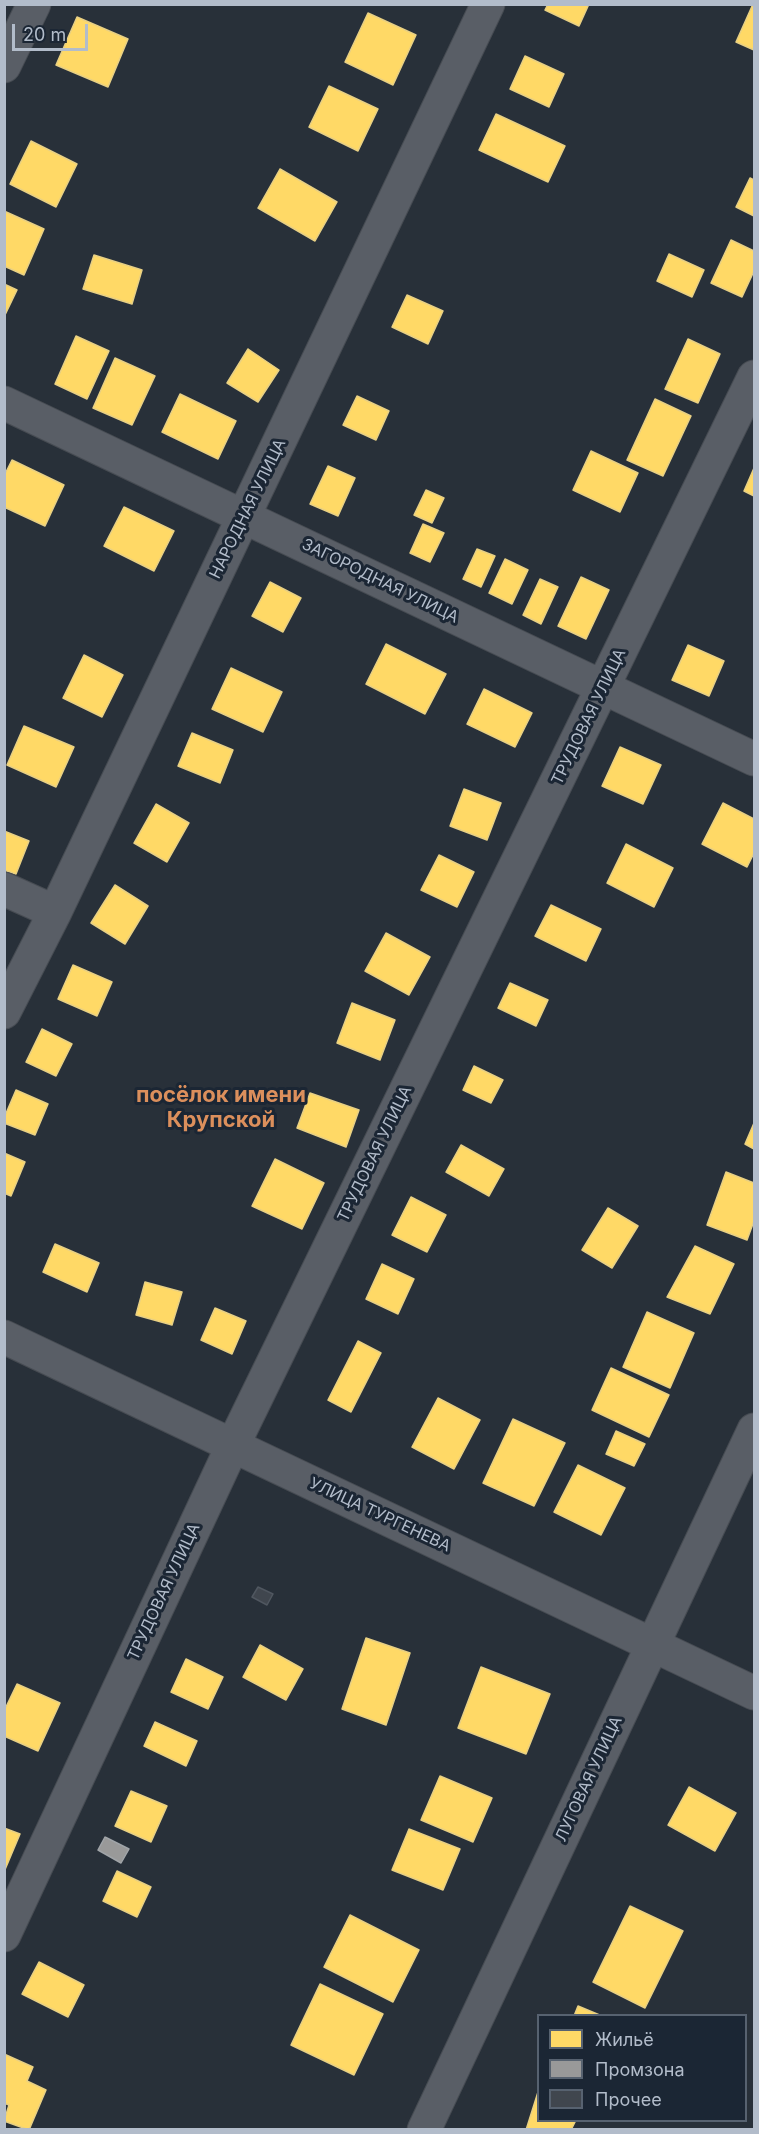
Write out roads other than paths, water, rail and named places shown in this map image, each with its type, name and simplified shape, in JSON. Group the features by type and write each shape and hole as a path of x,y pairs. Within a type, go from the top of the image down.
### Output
{"street":[{"path":"4,66 34,4"},
{"name":"НАРОДНАЯ УЛИЦА","path":"4,1012 55,912 488,4"},
{"name":"ТРУДОВАЯ УЛИЦА","path":"4,1935 233,1445 754,377"},
{"name":"ЗАГОРОДНАЯ УЛИЦА","path":"4,403 754,759"},
{"path":"4,889 55,912"},
{"name":"УЛИЦА ТУРГЕНЕВА","path":"4,1337 754,1693"},
{"name":"ЛУГОВАЯ УЛИЦА","path":"424,2130 754,1430"}],"district":[{"name":"посёлок имени Крупской","path":"221,1108"}]}
